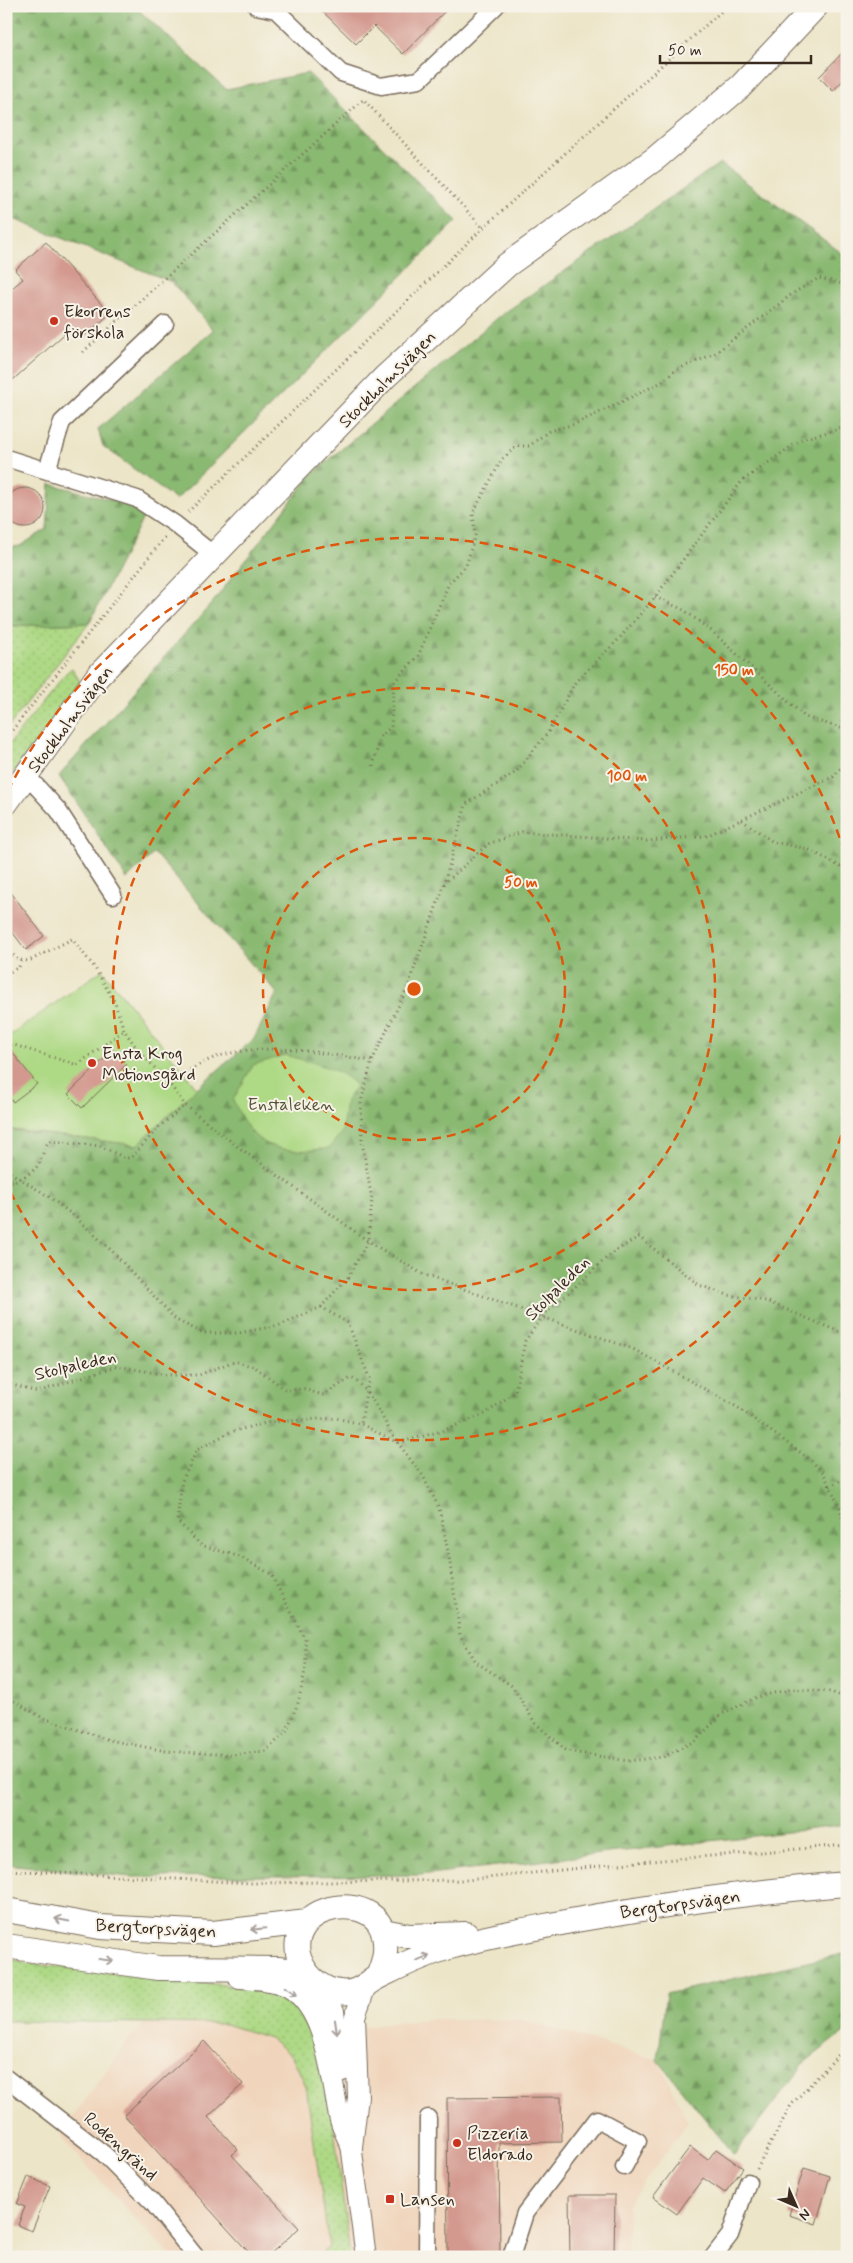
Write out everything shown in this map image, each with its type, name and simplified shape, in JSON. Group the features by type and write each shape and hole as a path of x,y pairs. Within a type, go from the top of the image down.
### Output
{"main road":[{"name":"Stockholmsvägen","path":"6,803 97,677 385,377 500,272 656,158 741,86 816,6"},
{"name":"Bergtorpsvägen","path":"6,1946 158,1968 280,1969 311,1978 327,1989 341,1992 372,1981 443,1950 514,1932 635,1909 847,1884"},
{"name":"Bergtorpsvägen","path":"6,1910 100,1927 213,1933 307,1922 319,1912 331,1908 346,1907 363,1911 375,1920 383,1931 409,1936 514,1932"},
{"path":"307,1922 298,1937 297,1954 311,1978"},
{"path":"372,1981 384,1962 383,1931"}],"street":[{"path":"256,6 276,10 341,73 381,86 419,80 496,6"},
{"path":"47,470 62,422 165,324"},
{"path":"6,458 137,498 175,524 215,556"},
{"path":"27,776 58,810 113,895"},
{"path":"158,1968 264,1980 288,1987 306,2002 315,2016 333,2076 339,2119 352,2149"},
{"path":"311,1978 334,2011 366,2257"},
{"path":"352,2149 358,2097 355,2016 372,1981"},
{"name":"Rodengränd","path":"6,2078 104,2154 152,2202 196,2257"},
{"path":"427,2257 428,2118"},
{"path":"511,2257 525,2214 597,2119 638,2141 624,2167"},
{"path":"713,2257 730,2235 748,2182"}],"path":[{"path":"6,738 175,524 483,228 727,6"},
{"path":"364,80 364,100 483,228"},
{"path":"83,352 364,100"},
{"path":"373,766 380,737 391,727 394,682 418,656 449,583 466,566 475,535 474,513 502,459 517,446 529,446 549,431 575,424 615,406 662,382 676,370 714,354 795,292 819,278 847,285"},
{"path":"6,1170 22,1178 74,1216 112,1251 176,1320 203,1333 239,1333 280,1324 321,1307 348,1277 368,1241 372,1200 362,1142 361,1102 372,1061 408,986 444,885 466,804 516,772 549,731 576,681 618,640 655,596 742,481 802,439 847,428"},
{"path":"655,596 684,610 714,633 805,717 847,730"},
{"path":"444,885 488,844 522,832 647,841 706,836 833,777 847,761"},
{"path":"741,820 773,842 808,849 847,870"},
{"path":"6,948 14,957 21,961 28,961 72,939 95,968 114,1001 124,1030 138,1050 168,1082 185,1105 236,1146 368,1241 424,1275 633,1349 738,1407 808,1458 822,1472 840,1507 845,1530 842,1592 847,1615"},
{"path":"6,974 19,967 21,961"},
{"path":"6,1047 14,1045 77,1065 124,1030"},
{"path":"168,1082 215,1058 264,1048 312,1052 372,1061"},
{"path":"6,1184 30,1174 40,1163 47,1143 51,1141 100,1146 125,1158 131,1158 159,1127 185,1105"},
{"name":"Stolpaleden","path":"6,1383 37,1392 117,1366 166,1375 198,1374 234,1361 255,1367 286,1390 304,1389 323,1395 351,1378 358,1381 366,1391 382,1416 388,1430 398,1442 442,1431 485,1414 515,1392 525,1341 542,1317 612,1253 639,1237 699,1285 728,1295 766,1302 847,1335"},
{"path":"321,1307 348,1323 370,1380 366,1391 361,1424"},
{"path":"6,1694 12,1700 41,1717 109,1740 166,1751 232,1755 266,1751 286,1732 298,1703 306,1667 305,1639 271,1574 240,1557 201,1545 177,1521 182,1481 197,1450 230,1432 270,1422 336,1418 361,1424 398,1442 423,1476 439,1508 449,1556 460,1636 476,1662 512,1686 534,1723 567,1751 628,1761 663,1757 696,1740 722,1714 757,1697 791,1689 831,1692 847,1699"},
{"path":"830,1486 847,1478"},
{"path":"6,1870 251,1883 467,1880 638,1862 847,1845"},
{"path":"748,2182 764,2159 791,2105 847,2046"}],"shaded area":[{"path":"427,2019 523,2020 658,2060 688,2122 628,2205 628,2257 171,2257 59,2136 131,2037 145,2023 225,2024 270,2038"}],"green space":[{"path":"6,6 134,6 226,89 308,73 457,221 176,500 103,446 98,429 213,330 172,282 6,216"},
{"path":"720,163 847,257 847,1825 420,1875 131,1877 6,1864 6,1129 137,1145 197,1088 254,1039 277,993 154,853 127,879 59,776 213,602 312,474 500,316"},
{"path":"50,484 120,502 145,514 89,623 6,626 6,548 20,546 47,529"},
{"path":"89,623 6,730 6,626"},
{"path":"72,668 80,682 6,782 6,748"},
{"name":"Ensta Krog Motionsgård","path":"102,970 197,1088 137,1145 6,1129 6,1038"},
{"name":"Enstaleken","path":"285,1055 333,1070 342,1074 356,1086 346,1101 342,1132 329,1148 286,1150 266,1144 257,1138 247,1127 233,1100 253,1065"},
{"path":"847,1953 847,2030 805,2062 734,2155 658,2060 666,1994"},
{"path":"6,1958 31,1964 273,1990 302,2009 313,2039 331,2103 350,2257 318,2257 329,2247 306,2086 292,2056 270,2038 225,2024 6,2021"}],"building":[{"path":"317,6 374,6 383,15 392,6 450,6 403,54 374,26 356,44"},
{"path":"847,48 847,76 833,91 819,77"},
{"name":"Ekorrens förskola","path":"46,242 110,314 81,339 71,328 6,386 6,293 23,279 15,270"},
{"path":"25,488 39,494 45,508 39,522 25,528 11,522 5,508 11,494"},
{"path":"6,886 44,936 26,950 6,924"},
{"path":"6,1044 37,1084 13,1102 6,1094"},
{"path":"113,1050 127,1064 82,1108 68,1094"},
{"path":"204,2041 243,2084 208,2117 238,2150 232,2155 299,2228 267,2257 253,2257 124,2115"},
{"path":"561,2097 562,2142 499,2143 500,2257 448,2257 447,2098"},
{"path":"690,2147 708,2160 716,2149 743,2168 725,2193 703,2178 677,2214 653,2197"},
{"path":"804,2168 830,2176 816,2224 789,2215"},
{"path":"28,2177 50,2186 32,2231 18,2225 25,2207 17,2204"},
{"path":"569,2195 615,2195 614,2257 570,2257"}],"place":[{"name":"Ekorrens förskola","path":"54,321"},
{"name":"Ensta Krog Motionsgård","path":"92,1063"},
{"name":"Pizzeria Eldorado","path":"457,2143"},
{"name":"Lansen","path":"390,2199"}]}
